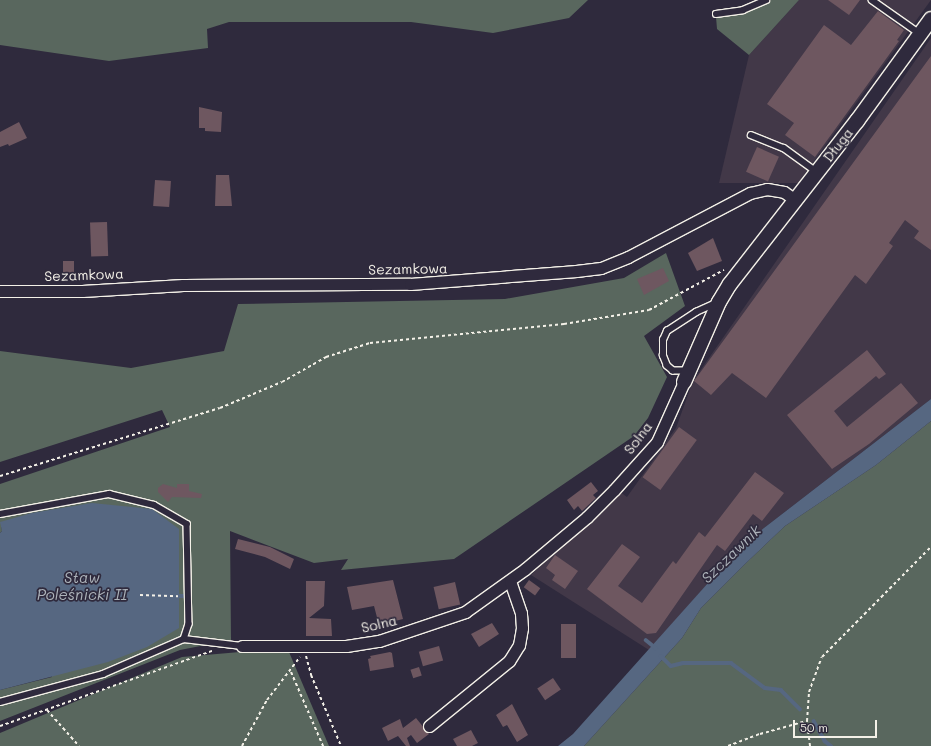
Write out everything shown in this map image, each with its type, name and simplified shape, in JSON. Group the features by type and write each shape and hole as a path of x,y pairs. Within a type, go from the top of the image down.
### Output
{"street":[{"name":"Długa","path":"686,377 720,302 741,269 817,172 931,19"},
{"name":"Sezamkowa","path":"0,291 82,291 183,286 434,283 576,271 601,268 628,256 750,193 767,188 784,192 794,200"},
{"name":"Solna","path":"242,646 305,647 379,642 442,622 465,612 510,581 587,517 656,442 686,377"},
{"path":"429,726 509,661 519,645 522,628 522,613 510,581"}],"lane":[{"path":"716,14 743,10 766,0"},
{"path":"872,0 920,34"},
{"path":"751,135 784,148 817,172"},
{"path":"686,377 673,371 667,366 663,356 663,340 667,331 696,312 720,302"},
{"path":"0,514 109,494 154,505 187,524 190,624 184,639"},
{"path":"0,702 103,674 184,639 242,646"}],"path":[{"path":"0,476 220,408 282,382 326,357 370,343 564,324 650,310 720,272 732,267 741,269"},
{"path":"810,746 807,721 809,692 822,657 931,547"},
{"path":"140,595 178,596"},
{"path":"242,746 267,700 291,672 305,647"},
{"path":"305,647 310,675 341,746"},
{"path":"0,726 216,650"},
{"path":"291,672 323,746"},
{"path":"47,710 80,746"},
{"path":"728,746 760,734 807,721"}],"shaded area":[{"path":"0,0 588,0 569,18 493,33 411,22 229,22 207,29 208,48 109,61 0,45"},
{"path":"771,0 799,0 749,55 717,29 716,17 745,13"},
{"path":"799,0 931,0 798,183 719,183 749,55"},
{"path":"931,38 931,399 742,545 649,650 531,575 620,492 627,497 676,428 693,381"},
{"path":"666,253 685,306 644,336 667,377 648,418 634,436 454,559 341,570 348,559 314,563 230,531 231,640 180,650 0,721 0,690 52,677 1,522 2,531 0,533 0,484 170,427 162,410 0,462 0,351 131,368 224,351 238,304 505,299 624,278"},
{"path":"931,421 931,746 584,746 682,638 701,608 785,526 876,465"},
{"path":"240,652 289,652 329,746 0,746 0,733 182,657"}],"water":[{"path":"931,399 931,421 876,465 785,526 701,608 682,638 584,746 558,746 573,734 742,545"},
{"name":"Staw Poleśnicki II","path":"92,503 152,509 179,529 179,628 147,647 108,662 0,690 0,533 2,531 0,522 32,513"}],"building":[{"path":"828,0 860,0 849,15"},
{"path":"878,11 904,30 897,40 899,41 815,157 785,135 794,123 767,104 824,25 851,45"},
{"path":"931,56 931,250 914,238 919,231 905,220 889,243 893,246 866,284 855,275 766,398 732,373 711,395 694,381"},
{"path":"199,107 222,112 221,132 205,131 205,128 199,128"},
{"path":"19,122 27,138 9,146 8,144 0,147 0,132"},
{"path":"757,147 779,157 768,181 746,172"},
{"path":"216,175 229,175 232,206 215,206"},
{"path":"155,180 171,181 169,207 153,206"},
{"path":"107,222 108,256 91,257 90,223"},
{"path":"713,238 722,261 697,271 688,253"},
{"path":"63,261 74,261 74,276 63,276"},
{"path":"663,268 669,281 644,295 637,279"},
{"path":"867,350 886,374 879,379 876,376 834,411 847,427 901,383 918,403 869,444 832,469 787,415"},
{"path":"679,427 697,440 660,490 643,477"},
{"path":"755,472 784,493 762,521 753,514 725,551 717,545 656,633 647,634 587,589 622,544 640,557 618,586 642,603 673,561 676,564 699,532 705,537"},
{"path":"591,482 598,491 593,495 596,498 582,511 578,506 574,510 567,500"},
{"path":"163,484 177,488 177,484 189,484 189,491 202,494 201,498 172,497 168,502 158,492 158,488"},
{"path":"238,539 270,547 294,559 290,569 265,557 235,549"},
{"path":"555,555 578,571 565,589 552,580 555,575 546,568"},
{"path":"393,580 403,619 379,625 374,606 352,610 347,587"},
{"path":"529,580 540,588 535,596 524,587"},
{"path":"306,581 325,581 324,606 309,618 331,619 332,636 306,636"},
{"path":"455,582 460,604 439,609 434,587"},
{"path":"492,623 499,634 479,647 471,634"},
{"path":"561,624 576,624 576,658 561,658"},
{"path":"439,646 443,660 423,666 419,652"},
{"path":"390,652 392,653 394,667 370,671 368,659 371,658 370,656"},
{"path":"419,667 422,676 413,678 410,670"},
{"path":"553,678 561,690 545,700 537,689"},
{"path":"512,704 528,735 517,742 507,725 503,727 496,715"},
{"path":"416,718 429,734 417,743 411,735 407,738 410,746 406,746 398,736 388,741 382,728 400,719 403,728"},
{"path":"471,730 478,743 472,746 457,746 453,739"}],"waterway":[{"path":"176,596 185,596"},
{"path":"646,640 656,648"},
{"path":"661,656 671,666 683,663 731,663 765,688 781,690 800,709"},
{"path":"814,721 825,741 831,746"}],"water label":[{"name":"Szczawnik","path":"731,554"}]}
